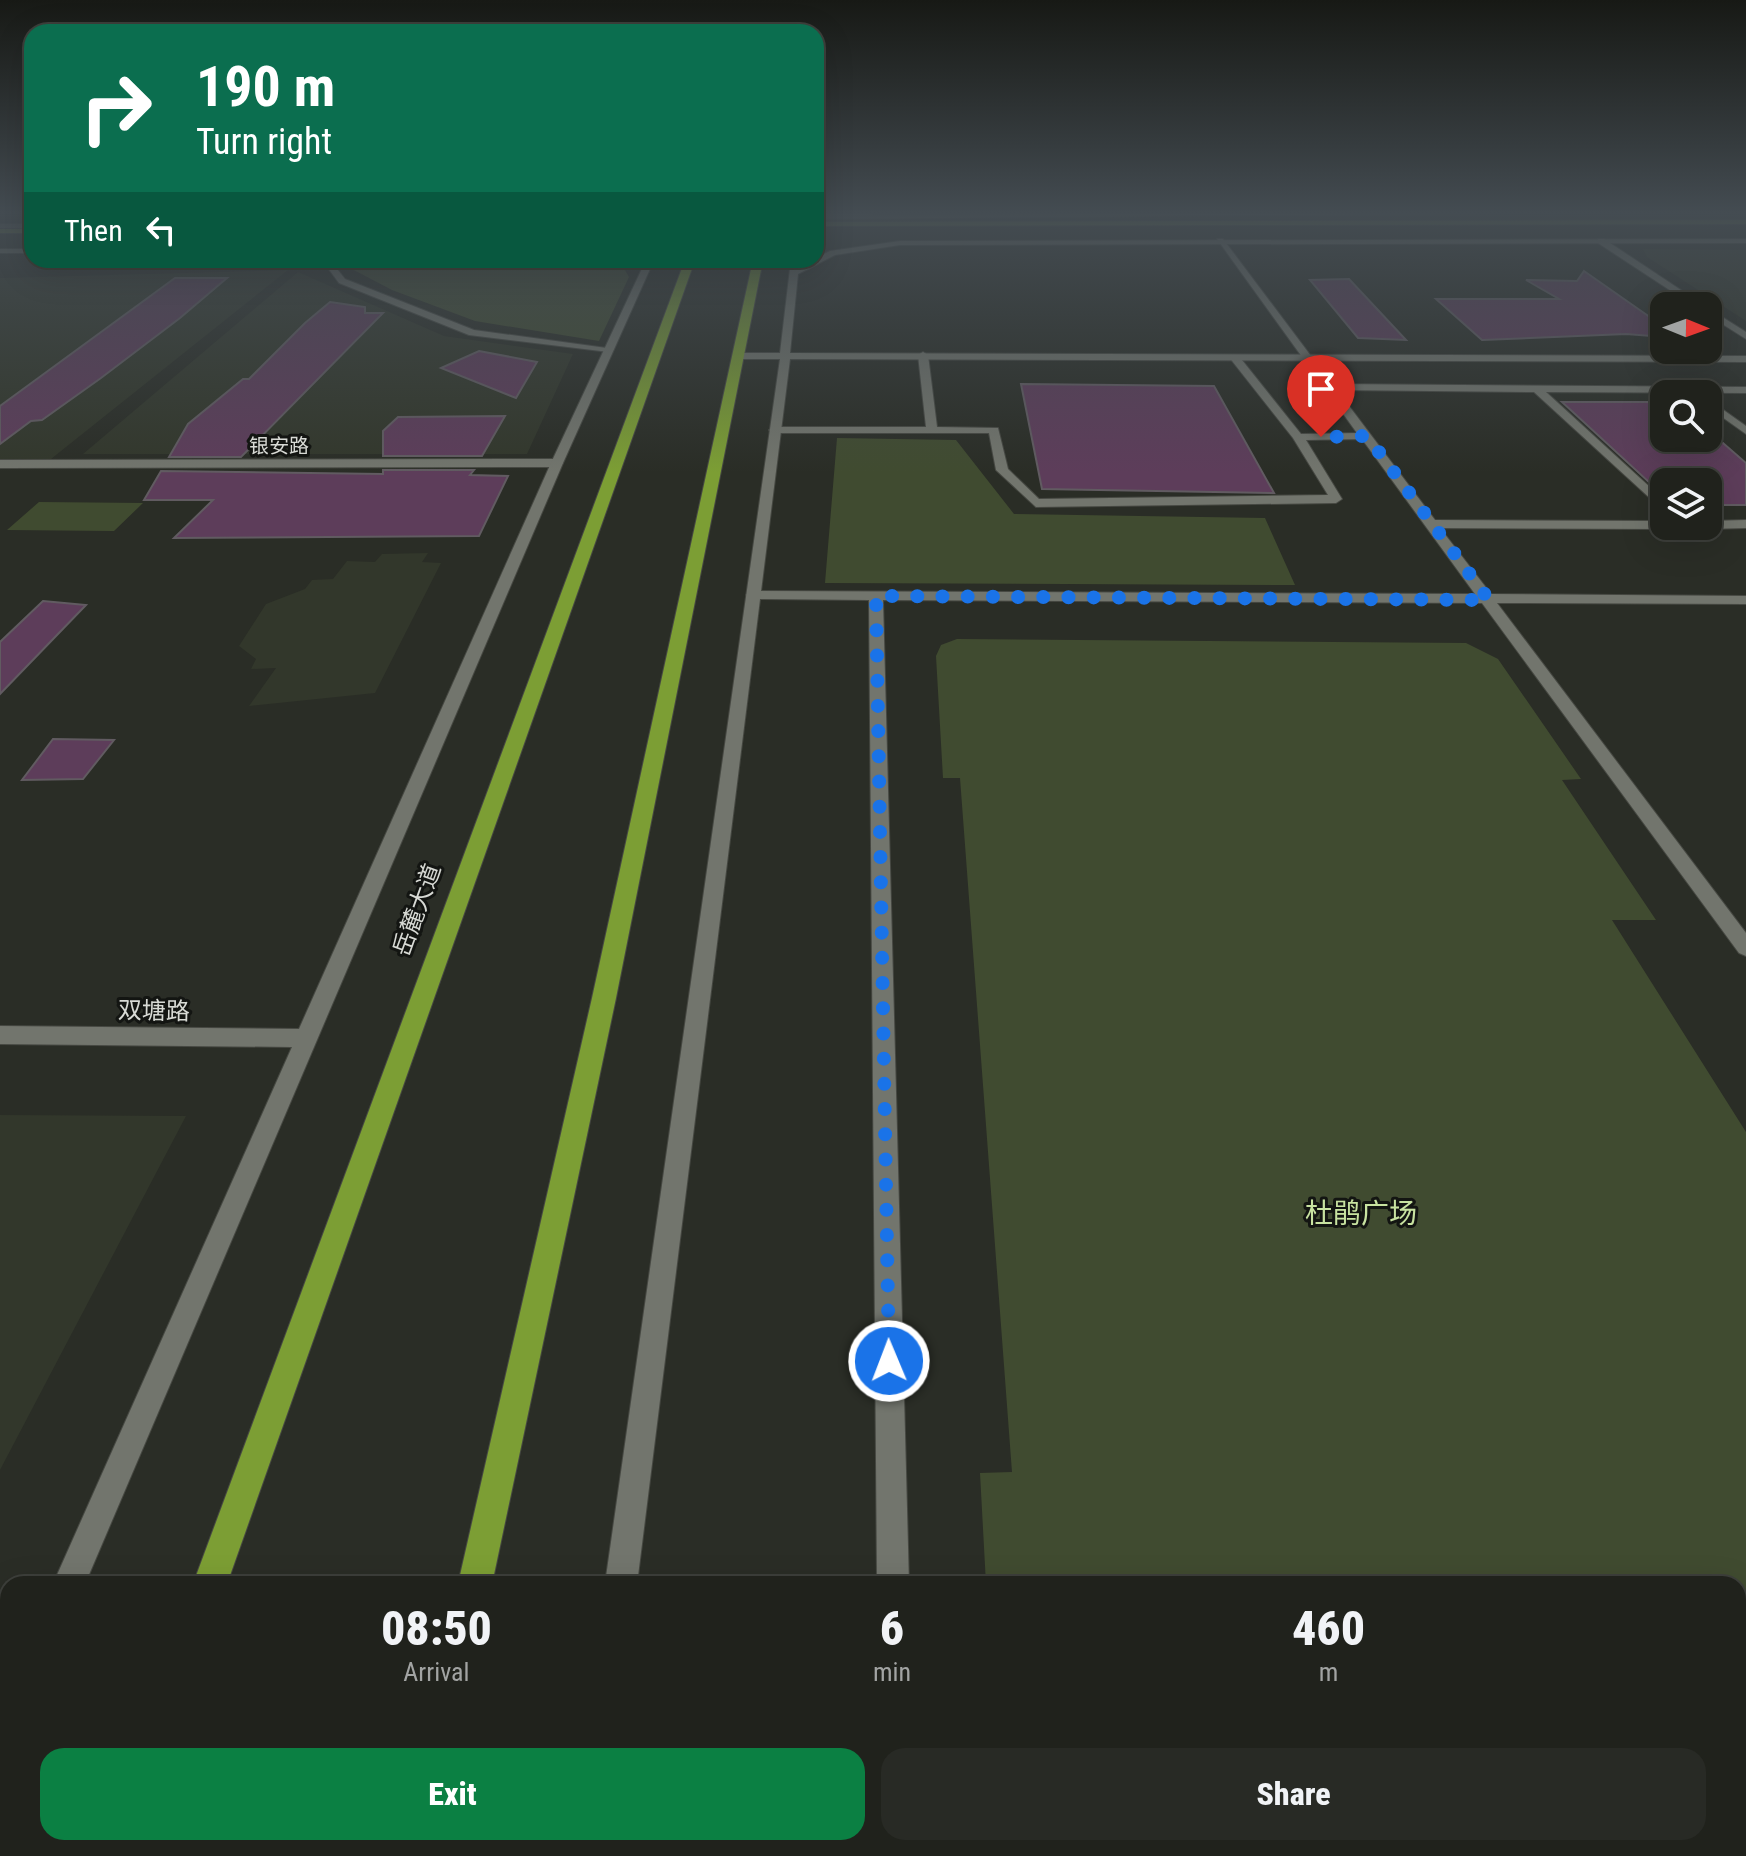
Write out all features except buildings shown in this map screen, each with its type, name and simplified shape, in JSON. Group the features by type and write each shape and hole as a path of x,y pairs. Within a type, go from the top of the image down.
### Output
{"highway":[{"name":"岳麓大道","path":"213,1576 676,300"},
{"path":"477,1576 604,998 750,300"}],"street":[{"path":"389,300 472,333 609,349"},
{"path":"72,1576 629,300"},
{"path":"622,1576 791,300"},
{"path":"1264,300 1746,948"},
{"path":"1722,320 1746,336"},
{"path":"923,355 932,430"},
{"path":"739,356 1746,359"},
{"path":"775,430 994,430 1002,470 1036,503 1336,499 1298,437 1234,357"},
{"path":"1329,387 1650,391"},
{"path":"1538,390 1650,494"},
{"path":"1722,391 1746,390"},
{"path":"1722,413 1746,431"},
{"path":"1298,437 1367,436"},
{"name":"银安路","path":"0,464 557,463"},
{"path":"1431,524 1650,525"},
{"path":"1722,525 1746,524"},
{"path":"753,595 1746,600"},
{"path":"876,596 893,1576"},
{"name":"双塘路","path":"0,1035 307,1038"}],"shaded area":[{"path":"0,300 251,300 51,459 0,459"},
{"path":"265,300 361,300 444,336 573,354 527,454 83,454"},
{"path":"1722,300 1746,300 1746,321 1722,305"},
{"path":"428,553 422,562 441,563 375,693 249,706 276,668 251,669 256,659 239,646 266,604 305,589 312,580 333,579 347,561 375,562 382,554"},
{"path":"0,1115 186,1116 0,1470"}],"green space":[{"path":"418,300 618,300 599,341 475,321"},
{"path":"837,438 956,440 1014,514 1265,518 1295,585 825,583"},
{"path":"39,502 143,503 114,531 7,530"},
{"name":"杜鹃广场","path":"957,639 1466,643 1498,659 1581,779 1562,780 1656,920 1612,920 1746,1132 1746,1576 986,1576 980,1473 1012,1472 960,778 943,778 936,656 941,645"}],"route":[{"path":"889,1361 876,596 1489,600 1367,436 1321,437"}]}
